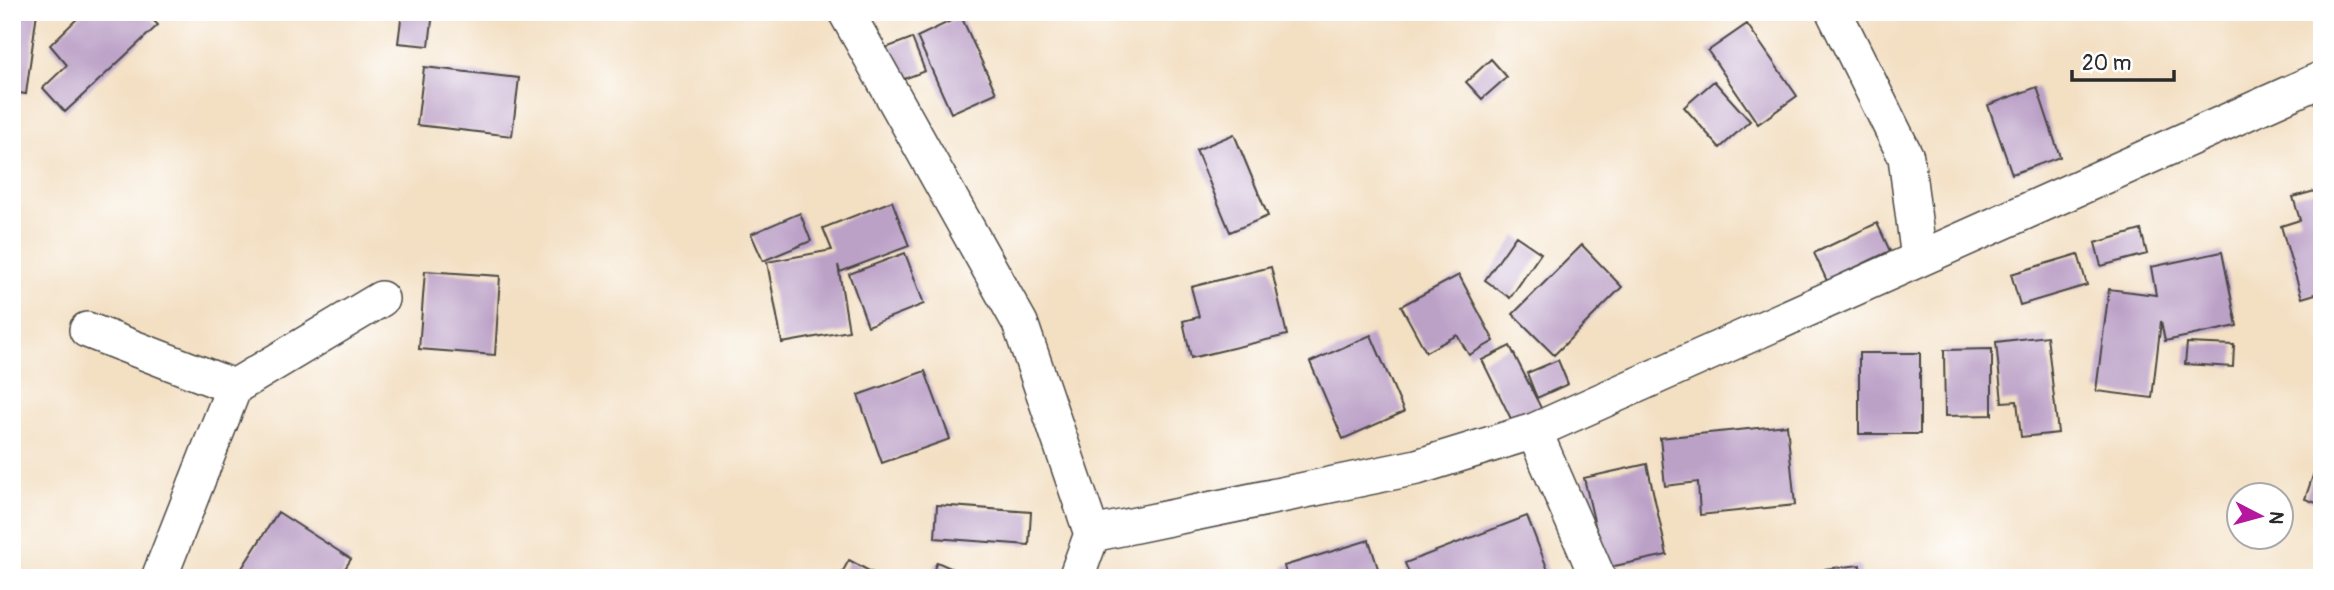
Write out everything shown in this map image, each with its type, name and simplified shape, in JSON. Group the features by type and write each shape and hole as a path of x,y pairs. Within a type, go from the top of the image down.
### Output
{"street":[{"path":"846,12 1020,323 1092,534 1076,578"},
{"path":"1834,12 1906,157 1919,259"},
{"path":"1092,534 1418,467 1534,431 2322,79"},
{"path":"159,578 234,387 381,299"},
{"path":"87,330 234,387"},
{"path":"1534,431 1598,578"}],"building":[{"path":"12,12 37,12 26,94 12,92"},
{"path":"84,12 145,12 158,25 65,112 43,88 67,65 50,45"},
{"path":"402,12 433,12 429,46 398,43"},
{"path":"961,16 996,93 951,113 917,37"},
{"path":"1747,24 1797,96 1758,124 1708,51"},
{"path":"912,38 925,71 896,82 883,49"},
{"path":"1491,59 1507,77 1482,99 1466,82"},
{"path":"424,67 519,78 512,136 417,125"},
{"path":"1714,81 1750,121 1720,148 1684,107"},
{"path":"2037,87 2060,157 2012,174 1988,105"},
{"path":"1234,134 1268,216 1230,232 1196,150"},
{"path":"2322,189 2322,292 2302,298 2281,226 2300,220 2293,197"},
{"path":"892,201 909,246 840,272 838,265 849,331 782,343 767,262 832,250 823,228"},
{"path":"800,213 811,241 763,261 751,234"},
{"path":"1877,223 1890,251 1827,281 1814,253"},
{"path":"2141,230 2147,254 2101,266 2095,243"},
{"path":"1516,236 1541,253 1510,298 1485,280"},
{"path":"1582,245 1622,287 1554,355 1513,314"},
{"path":"2222,252 2237,326 2165,341 2161,321 2152,398 2096,391 2109,289 2156,295 2151,267"},
{"path":"905,253 924,304 868,326 849,274"},
{"path":"2078,254 2087,285 2020,305 2011,274"},
{"path":"1271,267 1287,335 1191,358 1183,321 1199,317 1191,287"},
{"path":"425,271 500,276 495,355 419,349"},
{"path":"1459,275 1494,341 1469,355 1457,335 1426,352 1401,306"},
{"path":"1371,335 1404,412 1343,439 1310,362"},
{"path":"2047,336 2058,433 2021,437 2017,401 2002,402 1996,342"},
{"path":"2187,343 2234,345 2233,367 2185,364"},
{"path":"1510,346 1542,410 1514,425 1482,360"},
{"path":"1992,349 1992,415 1945,416 1944,350"},
{"path":"1859,353 1920,353 1920,434 1859,434"},
{"path":"1558,360 1568,384 1537,398 1527,373"},
{"path":"925,371 950,439 882,463 858,395"},
{"path":"1787,425 1795,505 1700,515 1698,482 1665,486 1660,438"},
{"path":"2322,452 2322,505 2305,499"},
{"path":"1647,464 1667,555 1605,568 1584,478"},
{"path":"937,505 1031,512 1029,545 935,538"},
{"path":"278,512 351,559 339,578 257,578 242,568"},
{"path":"1527,516 1551,578 1411,578 1405,563"},
{"path":"1369,540 1381,578 1287,578 1284,566"},
{"path":"849,560 882,578 839,578"},
{"path":"937,562 973,578 930,578"},
{"path":"1860,565 1861,578 1826,578 1825,569"}]}
